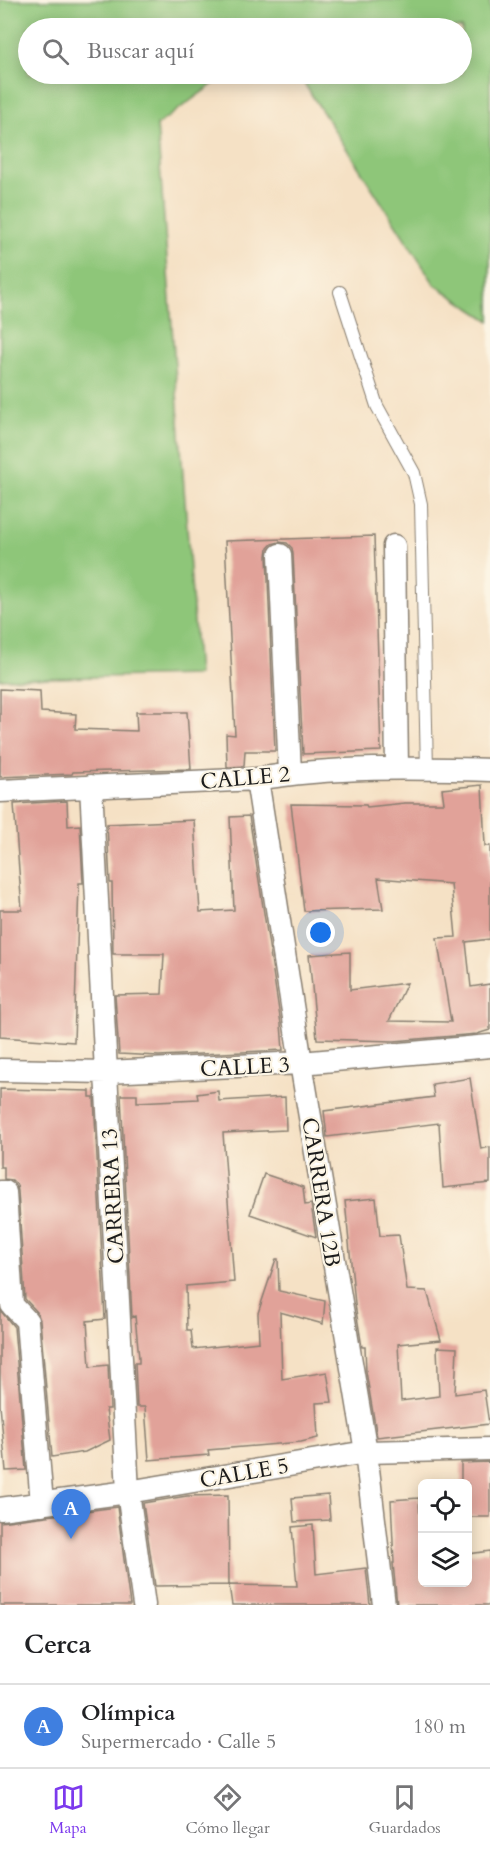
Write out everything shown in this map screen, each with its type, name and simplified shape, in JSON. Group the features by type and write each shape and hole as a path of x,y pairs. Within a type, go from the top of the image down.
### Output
{"street":[{"path":"394,546 397,768"},
{"path":"280,555 290,773"},
{"name":"CALLE 2","path":"0,790 257,779 290,773 397,768 490,770"},
{"name":"CARRERA 12B","path":"257,779 301,1063 366,1452 384,1605"},
{"name":"CARRERA 13","path":"91,786 128,1492 144,1605"},
{"name":"CALLE 3","path":"0,1070 106,1072 301,1063 490,1046"},
{"path":"2,1192 12,1305 27,1321 42,1504"},
{"name":"CALLE 5","path":"0,1509 128,1492 366,1452 490,1449"}],"lane":[{"path":"340,292 377,406 414,472 421,504 427,769"}],"green space":[{"path":"0,0 490,0 490,321 435,285 304,84 472,84 472,18 18,18 18,84 213,84 157,125 198,675 0,679"}],"building":[{"path":"374,536 381,751 303,754 293,554 292,548 287,543 279,542 268,548 267,556 275,751 245,751 244,766 227,767 226,734 235,735 225,541"},
{"path":"0,689 40,691 41,712 76,714 75,729 137,731 136,712 187,712 191,769 73,772 72,774 0,777"},
{"path":"482,785 485,846 490,846 490,939 466,942 471,987 490,984 490,1030 477,1034 394,1041 317,1039 309,955 350,952 350,990 407,983 389,1021 451,1022 437,938 456,937 451,884 378,878 383,909 304,911 291,804 366,805 367,807 405,803 444,803 442,789"},
{"path":"67,801 68,826 80,825 83,883 79,883 74,1042 0,1037 0,910 22,910 14,804"},
{"path":"249,816 283,1050 159,1056 119,1054 115,995 162,994 164,954 113,954 112,883 110,883 107,824 194,820 200,912 234,910 230,817"},
{"path":"470,1078 481,1149 490,1147 490,1183 443,1188 439,1123 327,1137 324,1111 434,1097 432,1084"},
{"path":"0,1089 90,1091 90,1097 94,1097 105,1319 87,1321 90,1367 108,1365 110,1409 106,1409 110,1440 85,1452 52,1457 40,1320 37,1312 25,1299 17,1185 12,1180 4,1179 4,1167 0,1167"},
{"path":"218,1091 219,1101 285,1097 286,1130 223,1133 234,1282 186,1286 187,1330 191,1330 193,1349 259,1342 258,1313 276,1259 278,1259 279,1291 325,1301 323,1324 280,1312 282,1379 327,1372 332,1402 316,1403 318,1438 301,1442 208,1450 209,1455 149,1460 145,1407 137,1407 135,1363 139,1363 139,1358 135,1316 132,1317 121,1095 137,1095 137,1102 198,1099 197,1094"},
{"path":"264,1174 303,1187 305,1205 311,1204 316,1237 250,1214"},
{"path":"376,1198 380,1236 399,1235 407,1290 427,1291 441,1340 398,1344 401,1401 439,1396 437,1347 457,1348 455,1394 484,1390 489,1424 377,1437 366,1371 365,1347 362,1347 355,1304 345,1201"},
{"path":"0,1310 14,1327 26,1470 6,1471 0,1405"},
{"path":"490,1462 490,1517 472,1517 472,1479 461,1479 461,1463"},
{"path":"228,1495 229,1585 155,1586 143,1503 187,1496"},
{"path":"328,1495 330,1520 294,1522 292,1498"},
{"path":"418,1498 418,1587 472,1587 472,1553 490,1551 490,1605 397,1605 391,1500"},
{"path":"117,1507 130,1605 0,1605 0,1522"},
{"path":"313,1525 316,1574 366,1568 370,1605 232,1605 229,1585 297,1586 292,1527"}],"place":[{"name":"Olímpica","path":"71,1539"}]}
